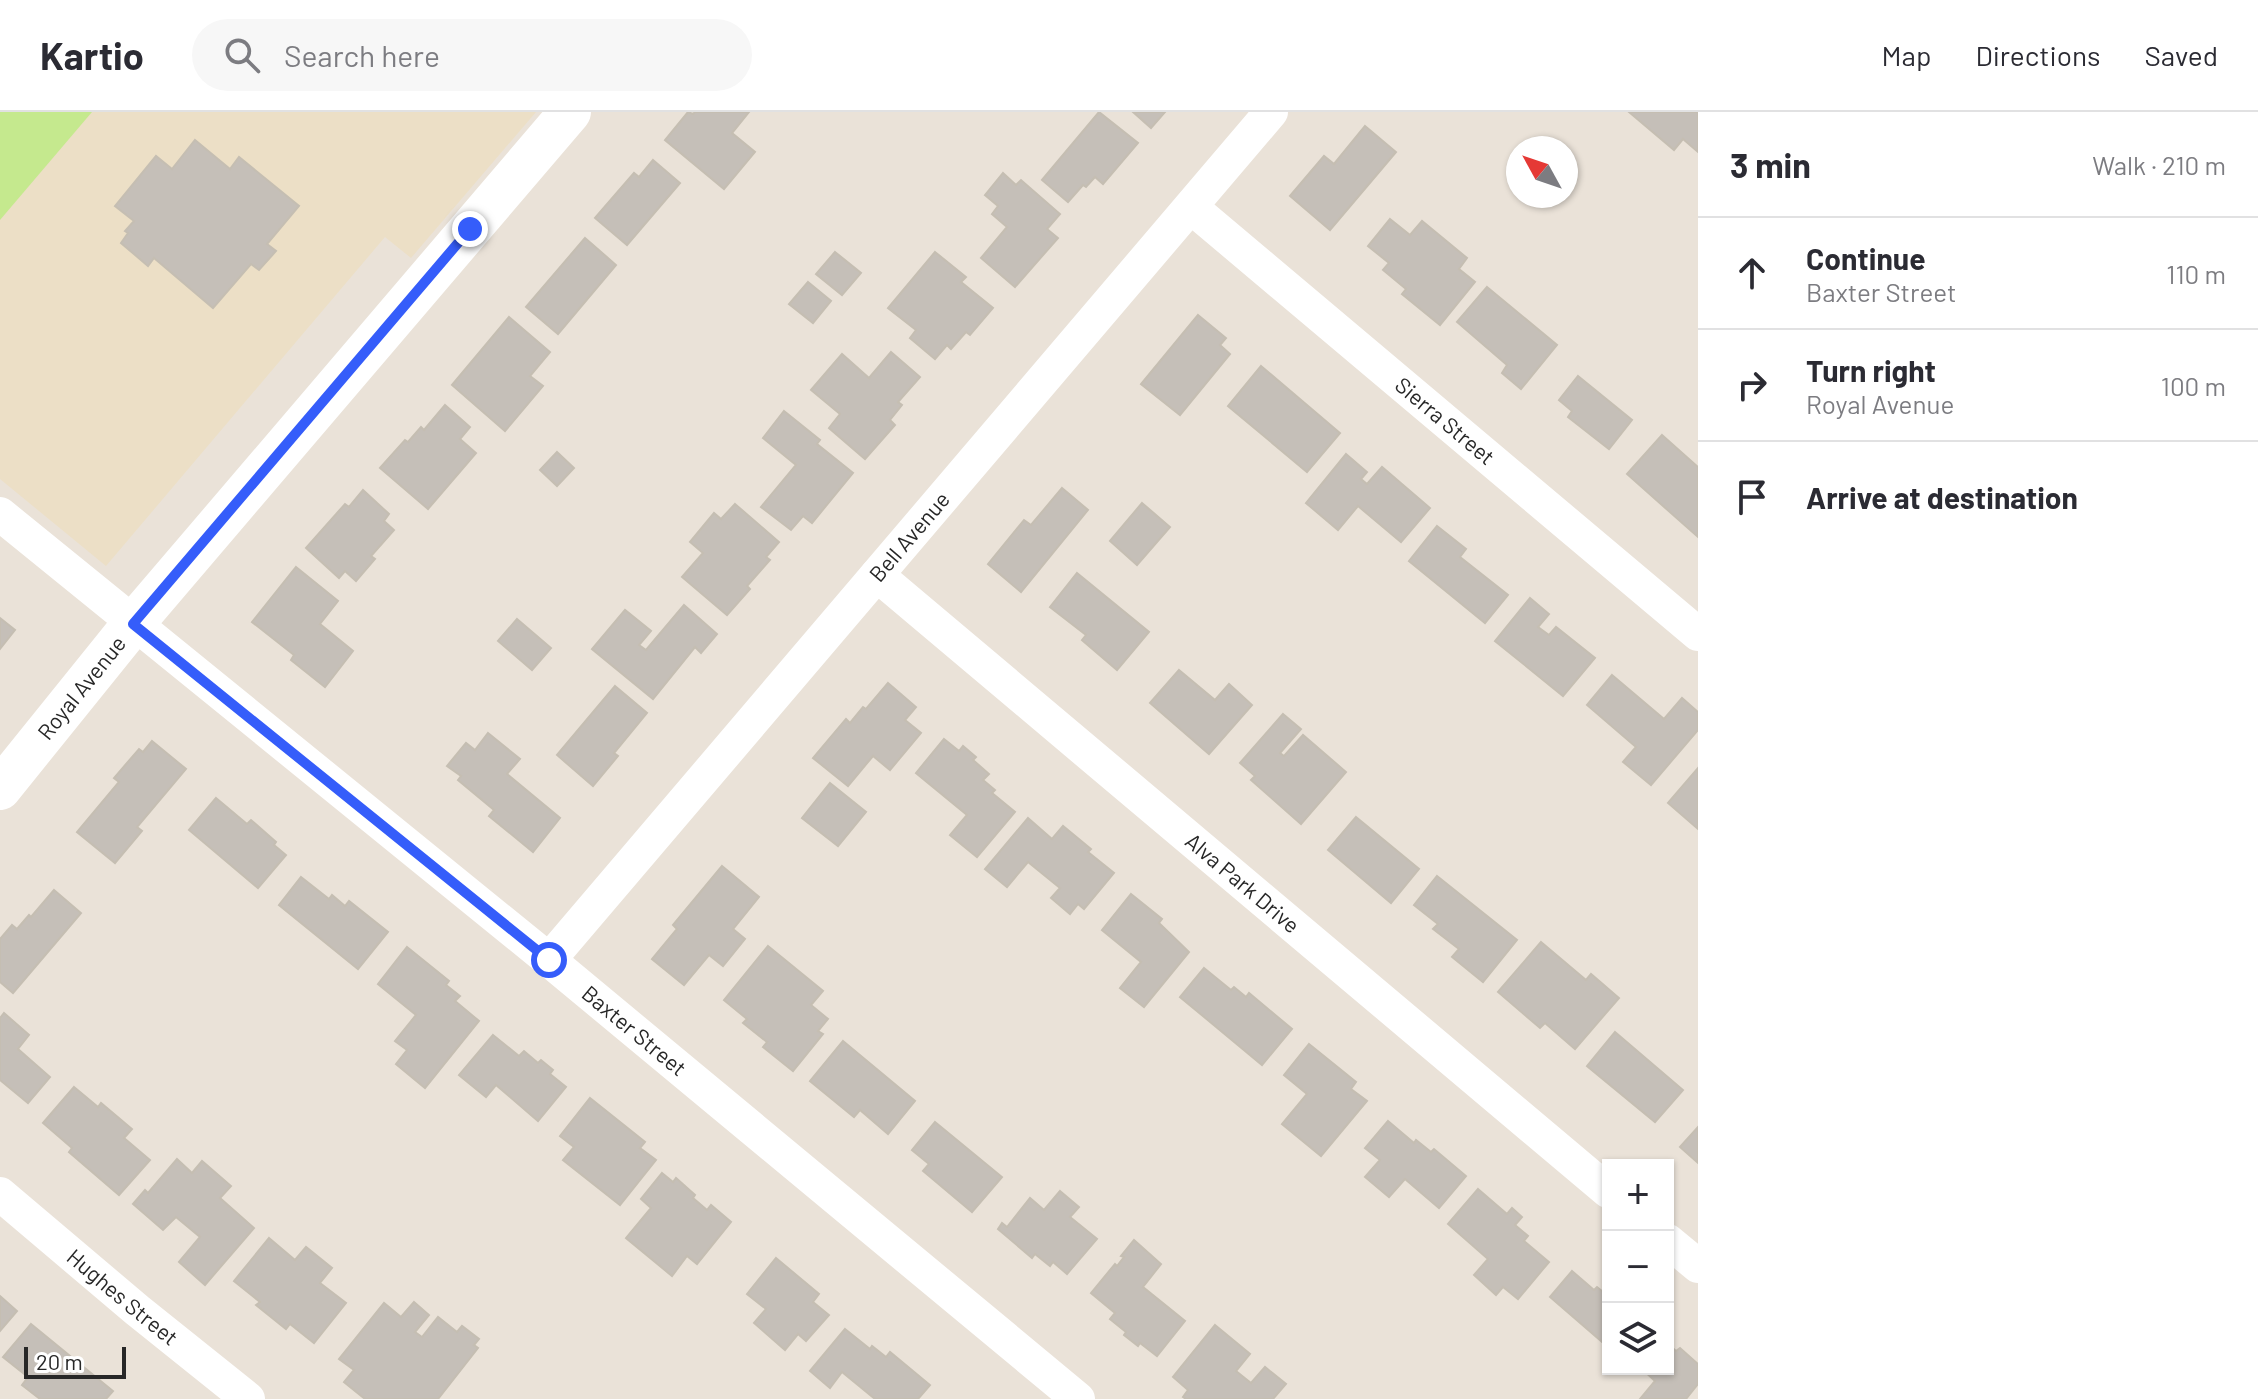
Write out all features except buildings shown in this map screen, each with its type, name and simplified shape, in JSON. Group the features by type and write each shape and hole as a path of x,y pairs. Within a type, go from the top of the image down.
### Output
{"street":[{"name":"Royal Avenue","path":"0,789 133,624 570,112"},
{"name":"Bell Avenue","path":"549,960 1271,112"},
{"name":"Sierra Street","path":"1191,207 1698,634"},
{"name":"Baxter Street","path":"0,514 549,960 1078,1399"},
{"name":"Alva Park Drive","path":"877,575 1602,1186"},
{"name":"Hughes Street","path":"0,1194 248,1399"},
{"path":"1674,1246 1698,1266"}],"shaded area":[{"path":"0,112 536,112 411,258 385,237 106,566 0,479"}],"green space":[{"path":"0,112 92,112 0,220"}],"route":[{"path":"470,229 133,624 549,960"}]}
